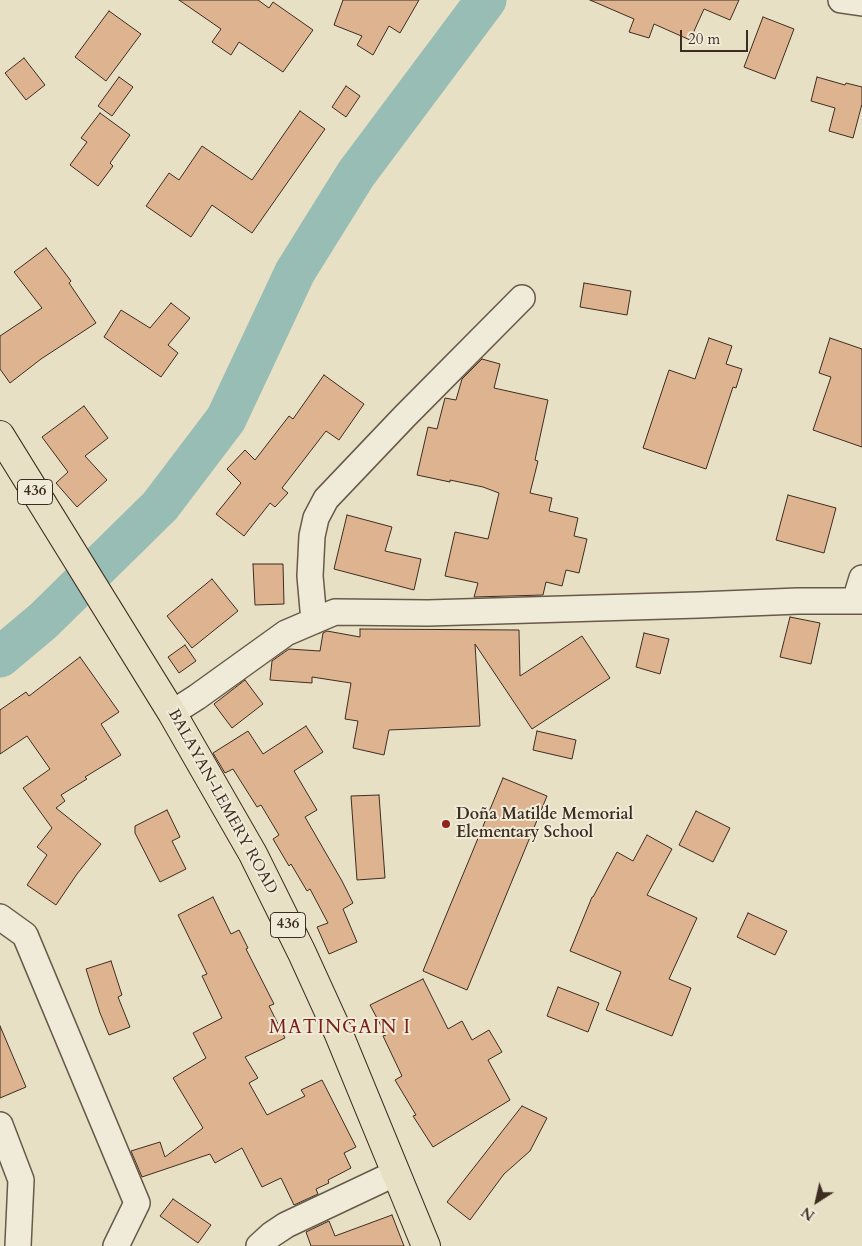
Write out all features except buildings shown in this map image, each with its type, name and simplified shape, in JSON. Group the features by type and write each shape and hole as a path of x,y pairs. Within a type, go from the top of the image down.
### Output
{"main road":[{"name":"BALAYAN-LEMERY ROAD","path":"0,435 172,713 254,854 338,1032 426,1246"}],"street":[{"path":"841,0 862,3"},
{"path":"314,621 310,576 312,536 316,518 326,499 522,298"},
{"path":"172,713 286,633 335,612 428,614 798,601 860,593"},
{"path":"0,917 25,935 137,1203 116,1246"},
{"path":"0,1125 21,1180 18,1246"},
{"path":"259,1246 286,1225 396,1173"}],"waterway":[{"path":"0,657 43,621 160,506 226,419 295,272 356,174 486,0"}],"place":[{"name":"Doña Matilde Memorial Elementary School","path":"446,824"}],"district":[{"name":"MATINGAIN I","path":"340,1029"}]}
